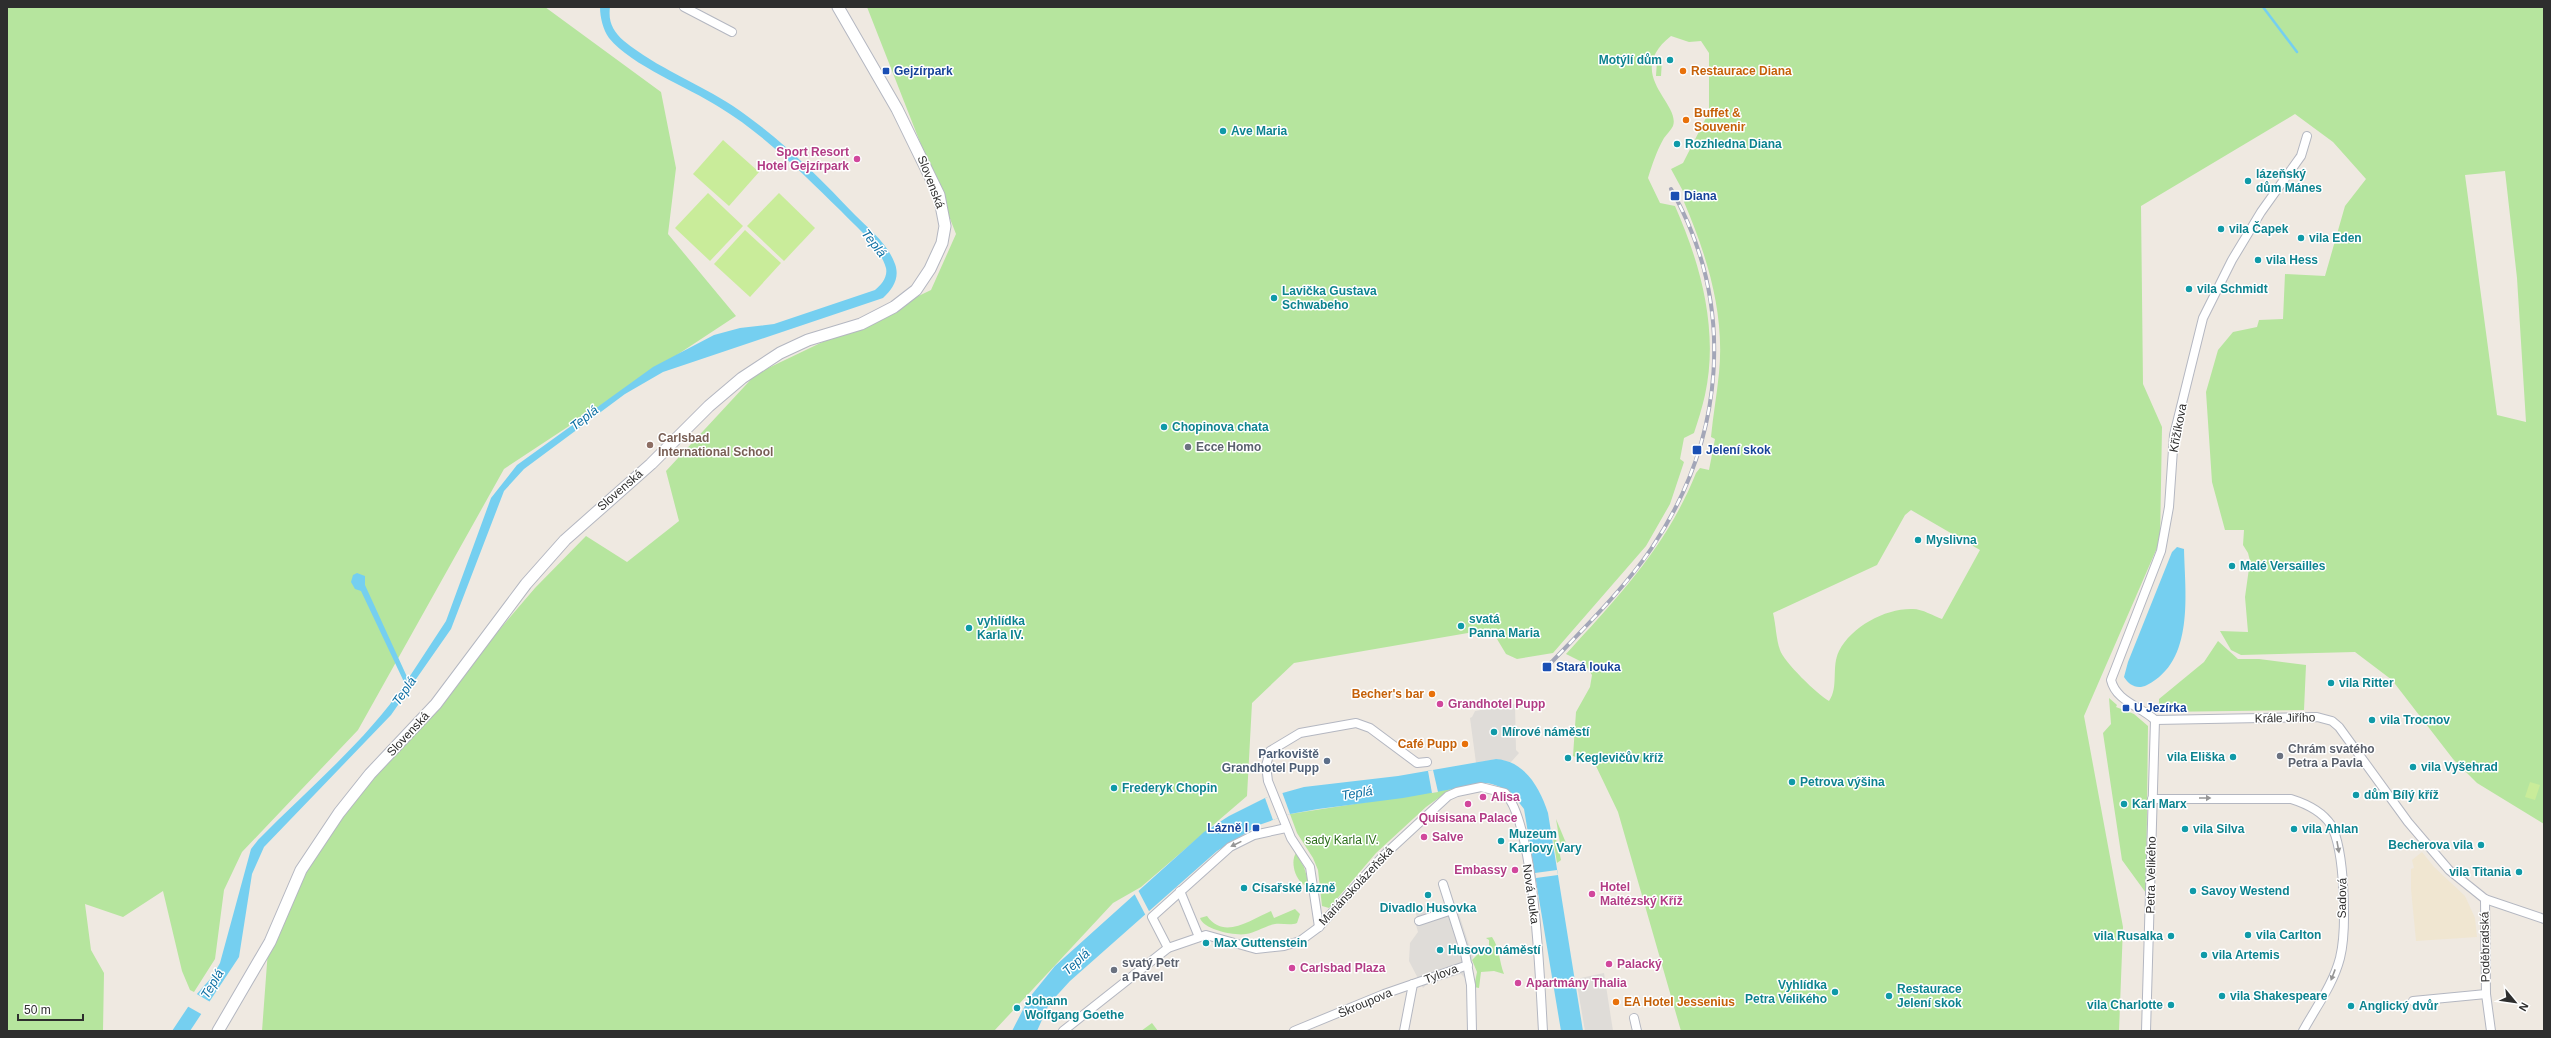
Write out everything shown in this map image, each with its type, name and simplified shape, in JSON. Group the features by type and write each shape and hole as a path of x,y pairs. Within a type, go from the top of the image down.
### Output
{"street":[{"path":"684,7 732,32"},
{"name":"Slovenská","path":"218,1031 270,942 301,870 339,813 370,774 436,704 526,584 565,540 650,464 709,406 742,378 780,353 808,340 861,324 894,307 916,290 930,270 942,243 945,226 939,195 897,109 838,7"},
{"name":"Křižíkova","path":"2154,720 2119,695 2113,687 2111,680 2161,551 2169,507 2174,435 2203,318 2232,260 2261,212 2301,156 2307,136"},
{"name":"Krále Jiřího","path":"2154,720 2318,717 2332,721 2380,780 2422,839 2448,870 2485,899 2544,919"},
{"name":"Petra Velikého","path":"2146,1031 2154,720"},
{"path":"1319,927 1310,867 1286,828 1268,781 1266,766 1270,751 1281,742 1300,733 1356,723 1370,728 1417,763 1428,762"},
{"name":"Mariánskolázeňská","path":"1063,1031 1168,948 1206,935 1243,946 1266,948 1284,946 1300,941 1319,927 1382,857 1448,796 1458,792 1481,787 1499,790"},
{"name":"Nová louka","path":"1499,790 1512,800 1516,808 1522,838 1540,954 1543,1031"},
{"name":"Sadová","path":"2152,799 2291,799 2310,805 2331,825 2337,839 2344,879 2341,952 2325,994 2303,1031"},
{"path":"1168,948 1152,917 1230,847 1254,835 1286,828"},
{"path":"1443,884 1468,964 1471,985 1472,1031"},
{"path":"1180,891 1199,937"},
{"name":"Poděbradská","path":"2485,899 2486,994 2491,1031"},
{"path":"1419,921 1452,910"},
{"name":"Tylova","path":"1404,1031 1413,984 1468,964"},
{"name":"Škroupova","path":"1294,1031 1413,984"},
{"name":"Poděbradská","path":"2413,1001 2486,994"},
{"path":"1634,1018 1637,1031"}],"shaded area":[{"name":"Mírové náměstí","path":"1515,704 1516,750 1519,753 1511,762 1496,759 1476,763 1470,718 1475,711"},
{"path":"2422,852 2434,867 2465,896 2475,918 2477,937 2416,941 2411,889 2411,869 2414,868 2412,860"},
{"name":"Husovo náměstí","path":"1425,905 1431,905 1433,913 1447,908 1458,911 1473,957 1465,978 1461,974 1426,985 1423,988 1409,961 1410,943 1418,932 1414,918 1417,918 1415,910"},
{"path":"1604,973 1613,1031 1585,1031 1576,979"}],"green space":[{"path":"7,7 545,7 661,92 676,168 668,234 736,316 504,469 358,730 242,852 224,890 215,959 194,992 190,990 182,971 163,891 123,917 85,904 91,950 104,973 103,1031 7,1031"},
{"path":"867,7 2544,7 2544,824 2477,783 2453,759 2392,680 2355,652 2241,655 2231,650 2220,631 2248,632 2245,597 2250,561 2248,553 2243,545 2244,530 2225,530 2212,482 2206,392 2218,350 2233,332 2257,327 2259,320 2283,319 2285,274 2325,276 2345,206 2366,179 2333,142 2295,114 2141,206 2143,384 2162,427 2160,541 2084,716 2123,927 2119,1031 1681,1031 1618,812 1595,764 1573,756 1576,712 1590,687 1592,675 1584,663 1566,654 1640,570 1656,547 1671,524 1696,473 1700,468 1709,470 1715,439 1711,437 1719,373 1720,351 1717,307 1707,264 1684,202 1684,193 1671,169 1683,163 1709,112 1709,53 1701,41 1689,42 1671,36 1658,50 1652,63 1653,75 1657,87 1673,117 1673,126 1659,147 1648,178 1660,203 1675,206 1693,251 1700,275 1709,323 1710,347 1709,371 1705,395 1694,433 1684,438 1680,459 1684,462 1670,504 1646,546 1553,653 1517,659 1506,654 1491,629 1294,663 1252,703 1247,796 1141,887 1113,903 994,1031 262,1031 268,950 311,850 535,588 586,536 627,562 679,521 666,471 756,374 931,290 956,234","holes":["2505,171 2517,278 2526,422 2497,415 2465,175","1911,510 1980,550 1942,619 1920,610 1903,609 1881,615 1861,626 1852,634 1839,651 1835,664 1834,690 1829,701 1817,692 1787,662 1780,650 1773,613 1877,565 1905,515"]},
{"path":"1662,60 1661,76 1656,76 1657,61"},
{"path":"723,140 759,172 729,206 693,174"},
{"path":"708,193 743,226 710,261 675,228"},
{"path":"779,193 815,228 784,261 747,226"},
{"path":"745,230 781,263 750,297 714,264"},
{"path":"2218,641 2238,659 2259,659 2306,665 2304,710 2159,712 2159,699 2204,662"},
{"path":"2109,698 2117,705 2116,707 2134,714 2148,726 2146,893 2122,860 2103,733 2111,724"},
{"path":"2530,782 2540,785 2535,800 2525,797"},
{"name":"sady Karla IV.","path":"1451,789 1426,807 1376,853 1329,908 1322,906 1318,870 1313,858 1297,833 1290,814"},
{"path":"1556,819 1566,843 1565,848 1560,843"},
{"path":"1553,838 1557,841 1561,860 1557,863"},
{"path":"1296,853 1304,867 1310,887 1301,883 1298,878 1293,862"},
{"path":"1295,909 1300,914 1297,923 1275,924 1246,934 1228,933 1213,929 1207,926 1200,918 1207,916 1221,927 1229,927 1246,923 1271,911 1274,918"},
{"path":"1492,937 1497,946 1504,974 1494,971 1481,972 1479,988 1474,987 1477,972 1472,960 1479,953 1489,949 1489,940 1486,938"},
{"path":"1152,1023 1158,1031 1141,1031"}],"water":[{"name":"Teplá","path":"600,7 610,7 612,26 624,41 637,51 733,106 766,130 797,157 883,243 895,264 897,274 895,283 883,298 663,372 625,394 524,469 504,491 451,629 391,715 264,847 252,874 239,957 190,1031 172,1031 196,995 212,977 220,963 251,849 258,840 354,746 389,706 405,684 361,591 355,589 351,582 353,575 357,573 365,576 365,585 408,679 446,621 491,498 517,465 653,367 714,335 740,328 774,324 875,290 885,278 886,268 873,244 798,169 768,142 736,118 706,99 661,76 619,48 609,38 605,31 601,19"},
{"path":"2177,547 2184,549 2185,605 2184,625 2180,643 2173,660 2162,674 2147,685 2137,687 2128,682 2124,677 2128,662 2172,552"},
{"name":"Teplá","path":"1496,759 1515,765 1530,777 1541,794 1548,813 1583,1031 1561,1031 1524,809 1508,792 1498,786 1486,783 1403,798 1290,814 1259,825 1217,851 1070,981 1049,1004 1037,1031 1012,1031 1029,998 1055,966 1204,832 1229,816 1265,798 1304,787 1398,776"}],"pier":[{"path":"1433,770 1438,792 1432,793 1428,771"},
{"path":"1282,792 1290,814 1273,820 1265,798"},
{"path":"1557,870 1558,875 1536,878 1535,873"},
{"path":"1138,890 1150,913 1146,916 1134,893"},
{"path":"195,993 212,1003 203,1015 187,1006"}],"waterway":[{"path":"2263,7 2297,52"}],"railway":[{"path":"1547,667 1615,594 1651,549 1676,507 1695,463 1707,418 1714,372 1713,325 1706,279 1692,233 1671,189"}],"place":[{"name":"Motýlí dům","path":"1670,60"},
{"name":"Gejzírpark","path":"886,71"},
{"name":"Restaurace Diana","path":"1683,71"},
{"name":"Buffet & Souvenir","path":"1686,120"},
{"name":"Ave Maria","path":"1223,131"},
{"name":"Rozhledna Diana","path":"1677,144"},
{"name":"Sport Resort Hotel Gejzírpark","path":"857,159"},
{"name":"lázeňský dům Mánes","path":"2248,181"},
{"name":"Diana","path":"1675,196"},
{"name":"vila Čapek","path":"2221,229"},
{"name":"vila Eden","path":"2301,238"},
{"name":"vila Hess","path":"2258,260"},
{"name":"vila Schmidt","path":"2189,289"},
{"name":"Lavička Gustava Schwabeho","path":"1274,298"},
{"name":"Chopinova chata","path":"1164,427"},
{"name":"Carlsbad International School","path":"650,445"},
{"name":"Ecce Homo","path":"1188,447"},
{"name":"Jelení skok","path":"1697,450"},
{"name":"Myslivna","path":"1918,540"},
{"name":"Malé Versailles","path":"2232,566"},
{"name":"svatá Panna Maria","path":"1461,626"},
{"name":"vyhlídka Karla IV.","path":"969,628"},
{"name":"Stará louka","path":"1547,667"},
{"name":"vila Ritter","path":"2331,683"},
{"name":"Becher's bar","path":"1432,694"},
{"name":"Grandhotel Pupp","path":"1440,704"},
{"name":"U Jezírka","path":"2126,708"},
{"name":"vila Trocnov","path":"2372,720"},
{"name":"Mírové náměstí","path":"1494,732"},
{"name":"Café Pupp","path":"1465,744"},
{"name":"Chrám svatého Petra a Pavla","path":"2280,756"},
{"name":"vila Eliška","path":"2233,757"},
{"name":"Keglevičův kříž","path":"1568,758"},
{"name":"Parkoviště Grandhotel Pupp","path":"1327,761"},
{"name":"vila Vyšehrad","path":"2413,767"},
{"name":"Petrova výšina","path":"1792,782"},
{"name":"Frederyk Chopin","path":"1114,788"},
{"name":"dům Bílý kříž","path":"2356,795"},
{"name":"Alisa","path":"1483,797"},
{"name":"Quisisana Palace","path":"1468,804"},
{"name":"Karl Marx","path":"2124,804"},
{"name":"Lázně I","path":"1256,828"},
{"name":"vila Silva","path":"2185,829"},
{"name":"vila Ahlan","path":"2294,829"},
{"name":"Salve","path":"1424,837"},
{"name":"Muzeum Karlovy Vary","path":"1501,841"},
{"name":"Becherova vila","path":"2481,845"},
{"name":"Embassy","path":"1515,870"},
{"name":"vila Titania","path":"2519,872"},
{"name":"Císařské lázně","path":"1244,888"},
{"name":"Savoy Westend","path":"2193,891"},
{"name":"Hotel Maltézský Kříž","path":"1592,894"},
{"name":"Divadlo Husovka","path":"1428,895"},
{"name":"vila Carlton","path":"2248,935"},
{"name":"vila Rusalka","path":"2171,936"},
{"name":"Max Guttenstein","path":"1206,943"},
{"name":"Husovo náměstí","path":"1440,950"},
{"name":"vila Artemis","path":"2204,955"},
{"name":"Palacký","path":"1609,964"},
{"name":"Carlsbad Plaza","path":"1292,968"},
{"name":"svatý Petr a Pavel","path":"1114,970"},
{"name":"Apartmány Thalia","path":"1518,983"},
{"name":"Vyhlídka Petra Velikého","path":"1835,992"},
{"name":"Restaurace Jelení skok","path":"1889,996"},
{"name":"vila Shakespeare","path":"2222,996"},
{"name":"EA Hotel Jessenius","path":"1616,1002"},
{"name":"vila Charlotte","path":"2171,1005"},
{"name":"Anglický dvůr","path":"2351,1006"},
{"name":"Johann Wolfgang Goethe","path":"1017,1008"}]}
